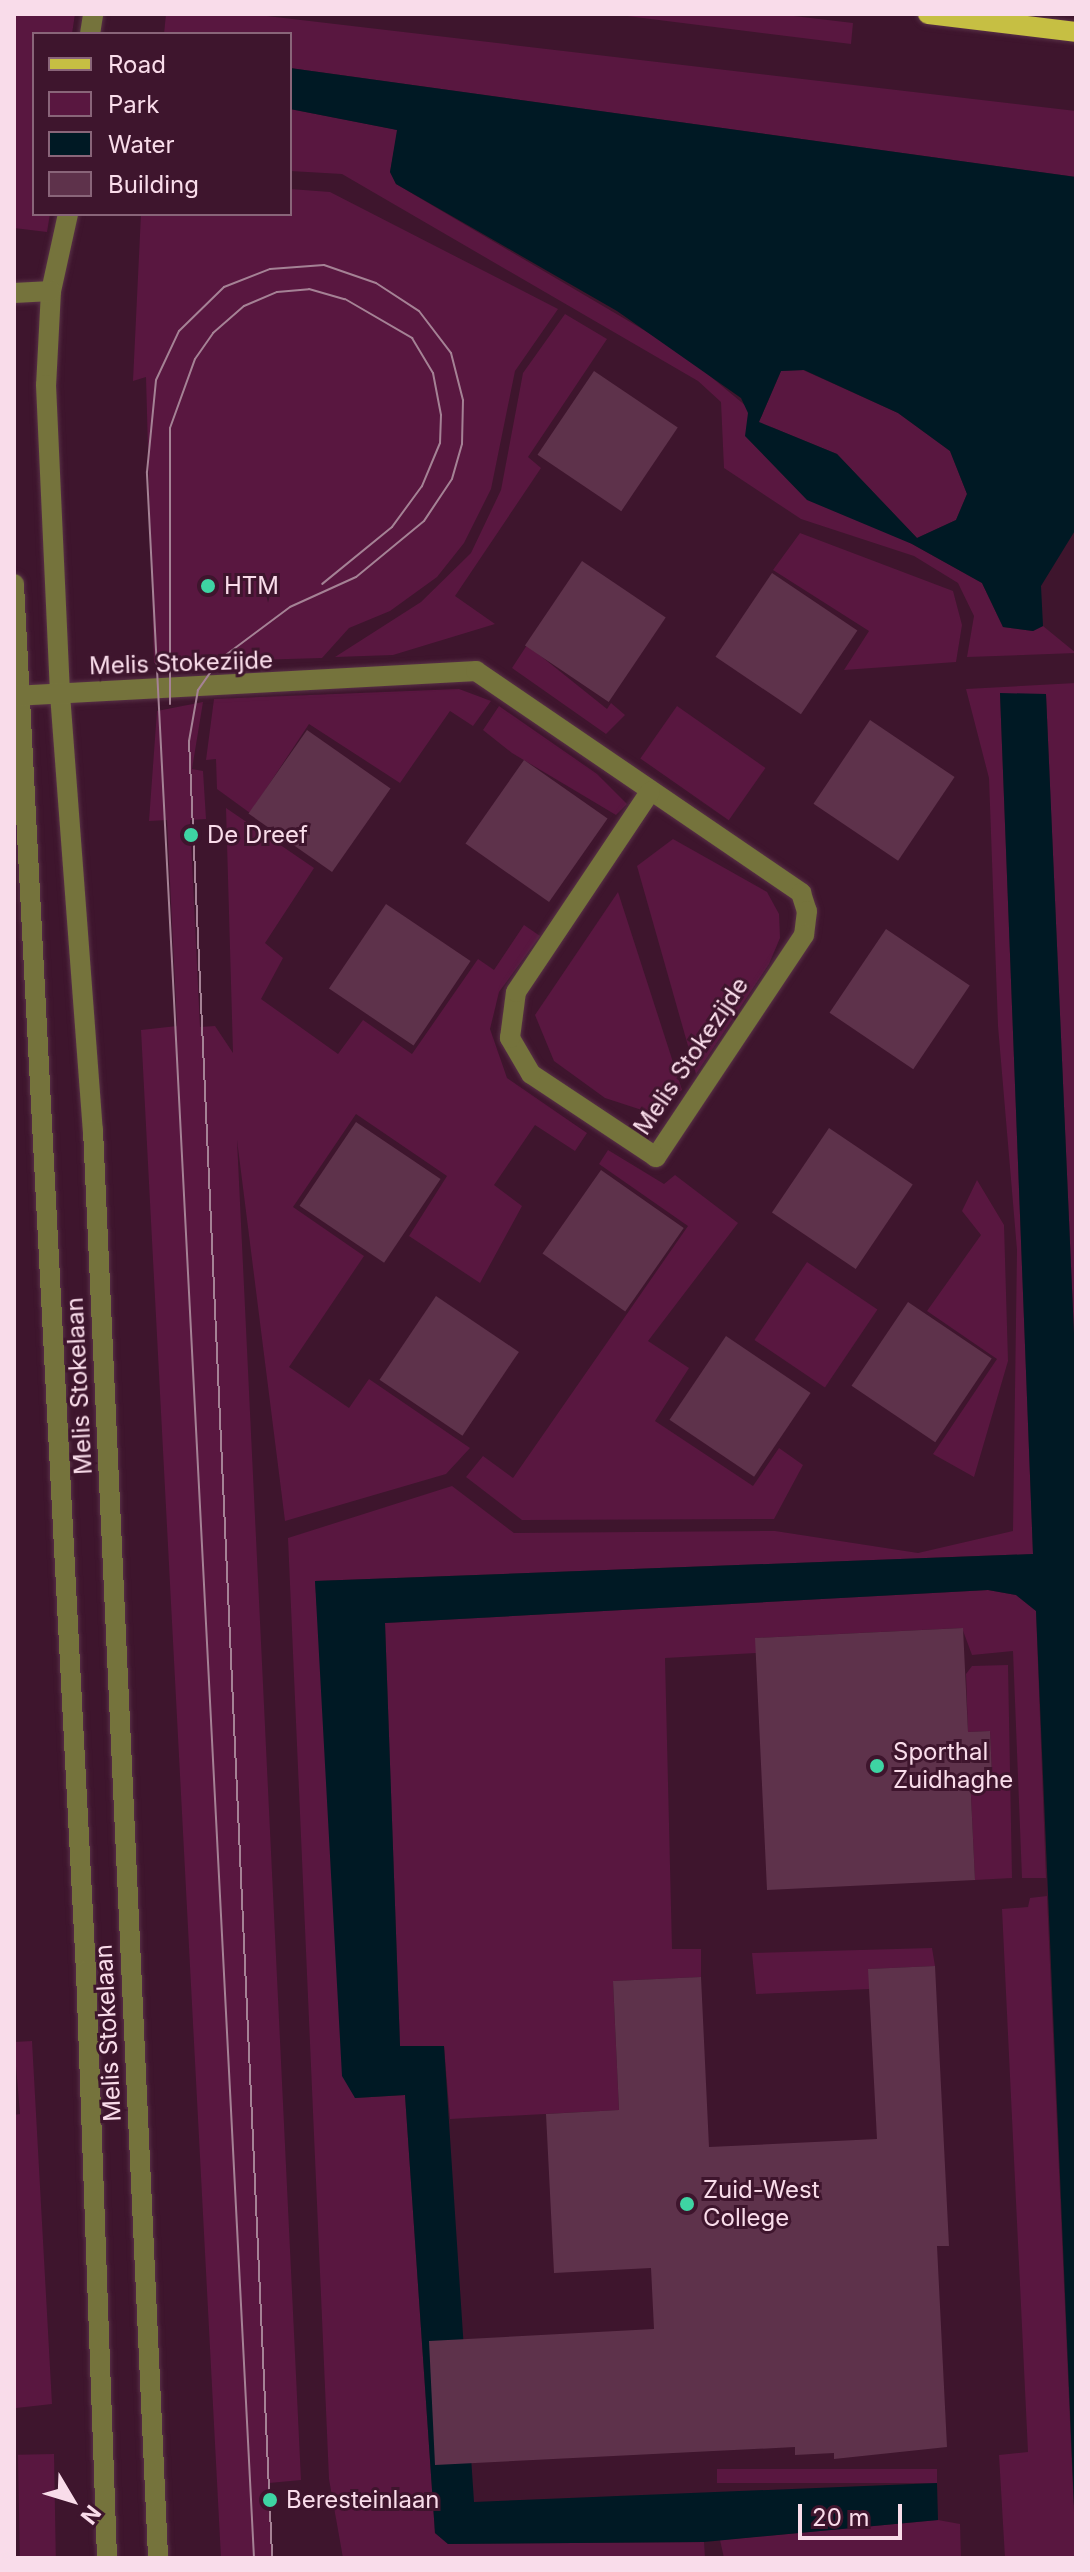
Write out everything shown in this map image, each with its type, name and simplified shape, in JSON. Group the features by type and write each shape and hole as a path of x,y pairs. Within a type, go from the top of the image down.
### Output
{"main road":[{"path":"928,14 1076,32"}],"street":[{"name":"Melis Stokelaan","path":"68,216 51,291 46,385 60,694 93,1130 158,2558"},
{"path":"14,293 51,291"},
{"name":"Melis Stokelaan","path":"14,584 17,696 86,1971 107,2558"},
{"name":"Melis Stokezijde","path":"60,694 476,671 801,893 807,911 804,935 656,1157 531,1074 510,1038 516,992 650,792"},
{"path":"17,696 60,694"}],"green space":[{"path":"14,14 75,14 72,32 32,32 32,216 50,216 47,232 14,228"},
{"path":"166,14 249,14 1076,111 1076,177 292,68 292,32 164,32"},
{"path":"611,14 777,14 853,23 851,44"},
{"path":"292,109 398,130 390,172 396,184 681,352 912,544 982,583 1003,627 1033,631 1043,626 1076,653 967,657 974,616 958,583 914,556 801,519 724,468 721,402 698,381 342,174 292,171"},
{"path":"292,189 330,192 558,309 515,371 491,489 464,543 437,577 390,611 349,628 322,658 154,663 146,377 133,381 141,216 292,216"},
{"path":"565,314 607,339 528,457 541,468 455,596 495,624 393,655 335,657 421,602 471,553 501,490 523,373"},
{"path":"803,370 898,413 950,451 967,494 956,520 917,538 837,454 759,422 781,371"},
{"path":"800,533 953,591 962,625 956,662 844,670 869,631 773,570"},
{"path":"527,645 607,709 611,703 625,715 606,734 512,668"},
{"path":"1076,683 1076,1380 1046,695 1000,694 1033,1554 315,1581 355,2098 405,2095 435,2533 448,2544 704,2542 705,2558 343,2558 329,2479 288,1538 452,1486 514,1533 775,1531 918,1553 1013,1531 1017,1250 998,1026 989,778 966,689"},
{"path":"459,689 491,701 473,726 450,711 400,783 309,724 250,813 217,789 216,759 206,760 214,699"},
{"path":"203,702 192,769 203,771 206,819 190,820 200,1027 215,1026 233,1053 226,808 314,868 265,943 283,958 261,999 338,1054 363,1020 412,1054 478,959 494,970 524,925 540,936 499,992 490,1029 507,1078 587,1133 575,1151 535,1125 494,1185 522,1206 480,1283 409,1236 447,1176 356,1114 293,1207 364,1256 289,1367 349,1408 369,1379 470,1448 446,1474 285,1521 237,1140 301,2480 269,2483 272,2558 221,2558 141,1030 177,1026 167,820 149,821 157,711"},
{"path":"499,706 597,774 627,804 616,815 512,753 483,730"},
{"path":"677,706 765,768 729,820 640,758"},
{"path":"673,839 767,892 779,914 780,938 769,964 696,1074 637,866"},
{"path":"618,892 682,1090 648,1112 605,1098 554,1061 535,1015"},
{"path":"608,1150 664,1184 675,1175 738,1223 648,1341 689,1368 655,1421 753,1486 779,1448 803,1465 774,1519 522,1520 466,1477 483,1456 513,1478 688,1226 599,1164"},
{"path":"977,1180 1004,1225 1008,1361 974,1477 933,1454 997,1359 927,1311 981,1235 962,1211"},
{"path":"807,1262 877,1310 825,1387 754,1340"},
{"path":"988,1590 1016,1595 1036,1611 1046,1878 1022,1878 1013,1651 972,1655 962,1628 756,1638 756,1653 665,1658 672,1949 701,1949 701,1977 613,1981 619,2110 450,2119 444,2046 400,2046 385,1623"},
{"path":"1008,1665 1012,1878 975,1880 970,1776 992,1775 990,1731 968,1732 966,1674 972,1666"},
{"path":"1047,1896 1076,2558 1005,2558 999,2455 1028,2452 1002,1909 1028,1907 1030,1898"},
{"path":"932,1948 935,1966 869,1969 869,1989 756,1994 752,1953"},
{"path":"32,2041 52,2404 16,2408 14,2115 20,2114 14,2042"},
{"path":"54,2454 56,2558 20,2558 18,2455"},
{"path":"717,2469 937,2469 937,2483 717,2483"},
{"path":"938,2520 960,2524 961,2558 724,2558 720,2540"}],"water":[{"path":"292,68 1076,177 1076,529 1041,586 1043,626 1033,631 1003,627 982,583 912,544 807,500 745,436 748,413 741,398 617,311 396,184 390,172 397,130 292,109","holes":["804,370 898,413 950,451 967,494 956,520 917,538 837,454 759,422 781,371"]},
{"path":"1000,693 1046,694 1076,1380 1076,2553 1036,1611 1016,1595 988,1590 385,1623 400,2046 444,2046 474,2502 937,2483 938,2520 704,2542 448,2544 435,2533 405,2095 355,2098 342,2076 315,1581 1033,1554"}],"building":[{"path":"594,371 678,427 621,511 538,455"},
{"path":"582,561 666,617 609,702 525,646"},
{"path":"772,573 857,631 801,714 716,657"},
{"path":"870,720 955,777 898,861 814,804"},
{"path":"307,730 391,789 332,872 248,814"},
{"path":"524,760 608,819 549,902 465,844"},
{"path":"386,904 471,961 414,1046 329,989"},
{"path":"886,929 970,985 913,1069 830,1013"},
{"path":"356,1122 441,1179 384,1263 300,1206"},
{"path":"829,1128 913,1184 856,1269 772,1213"},
{"path":"601,1170 684,1228 625,1311 542,1254"},
{"path":"436,1296 519,1352 462,1436 380,1380"},
{"path":"908,1302 992,1358 935,1442 852,1386"},
{"path":"726,1336 811,1393 754,1477 670,1420"},
{"name":"Sporthal Zuidhaghe","path":"963,1628 968,1732 990,1731 992,1775 970,1776 975,1880 767,1890 755,1638"},
{"name":"Zuid-West College","path":"935,1966 949,2246 937,2246 947,2447 834,2459 834,2453 795,2455 795,2447 435,2465 429,2341 654,2329 651,2268 554,2273 546,2114 619,2110 613,1981 701,1977 709,2147 877,2139 868,1969"}],"tram line":[{"path":"254,2558 147,472 156,380 179,331 224,287 270,269 324,265 376,283 419,311 451,353 463,400 462,444 452,479 424,521 356,577 290,607 219,660 198,690 189,741 272,2558"},
{"path":"170,704 170,428 195,359 213,333 244,306 277,292 309,289 345,299 412,338 433,373 441,415 440,443 422,486 392,527 322,584"}],"place":[{"name":"HTM","path":"208,586"},
{"name":"De Dreef","path":"191,835"},
{"name":"Sporthal Zuidhaghe","path":"877,1766"},
{"name":"Zuid-West College","path":"687,2204"},
{"name":"Beresteinlaan","path":"270,2500"}]}
